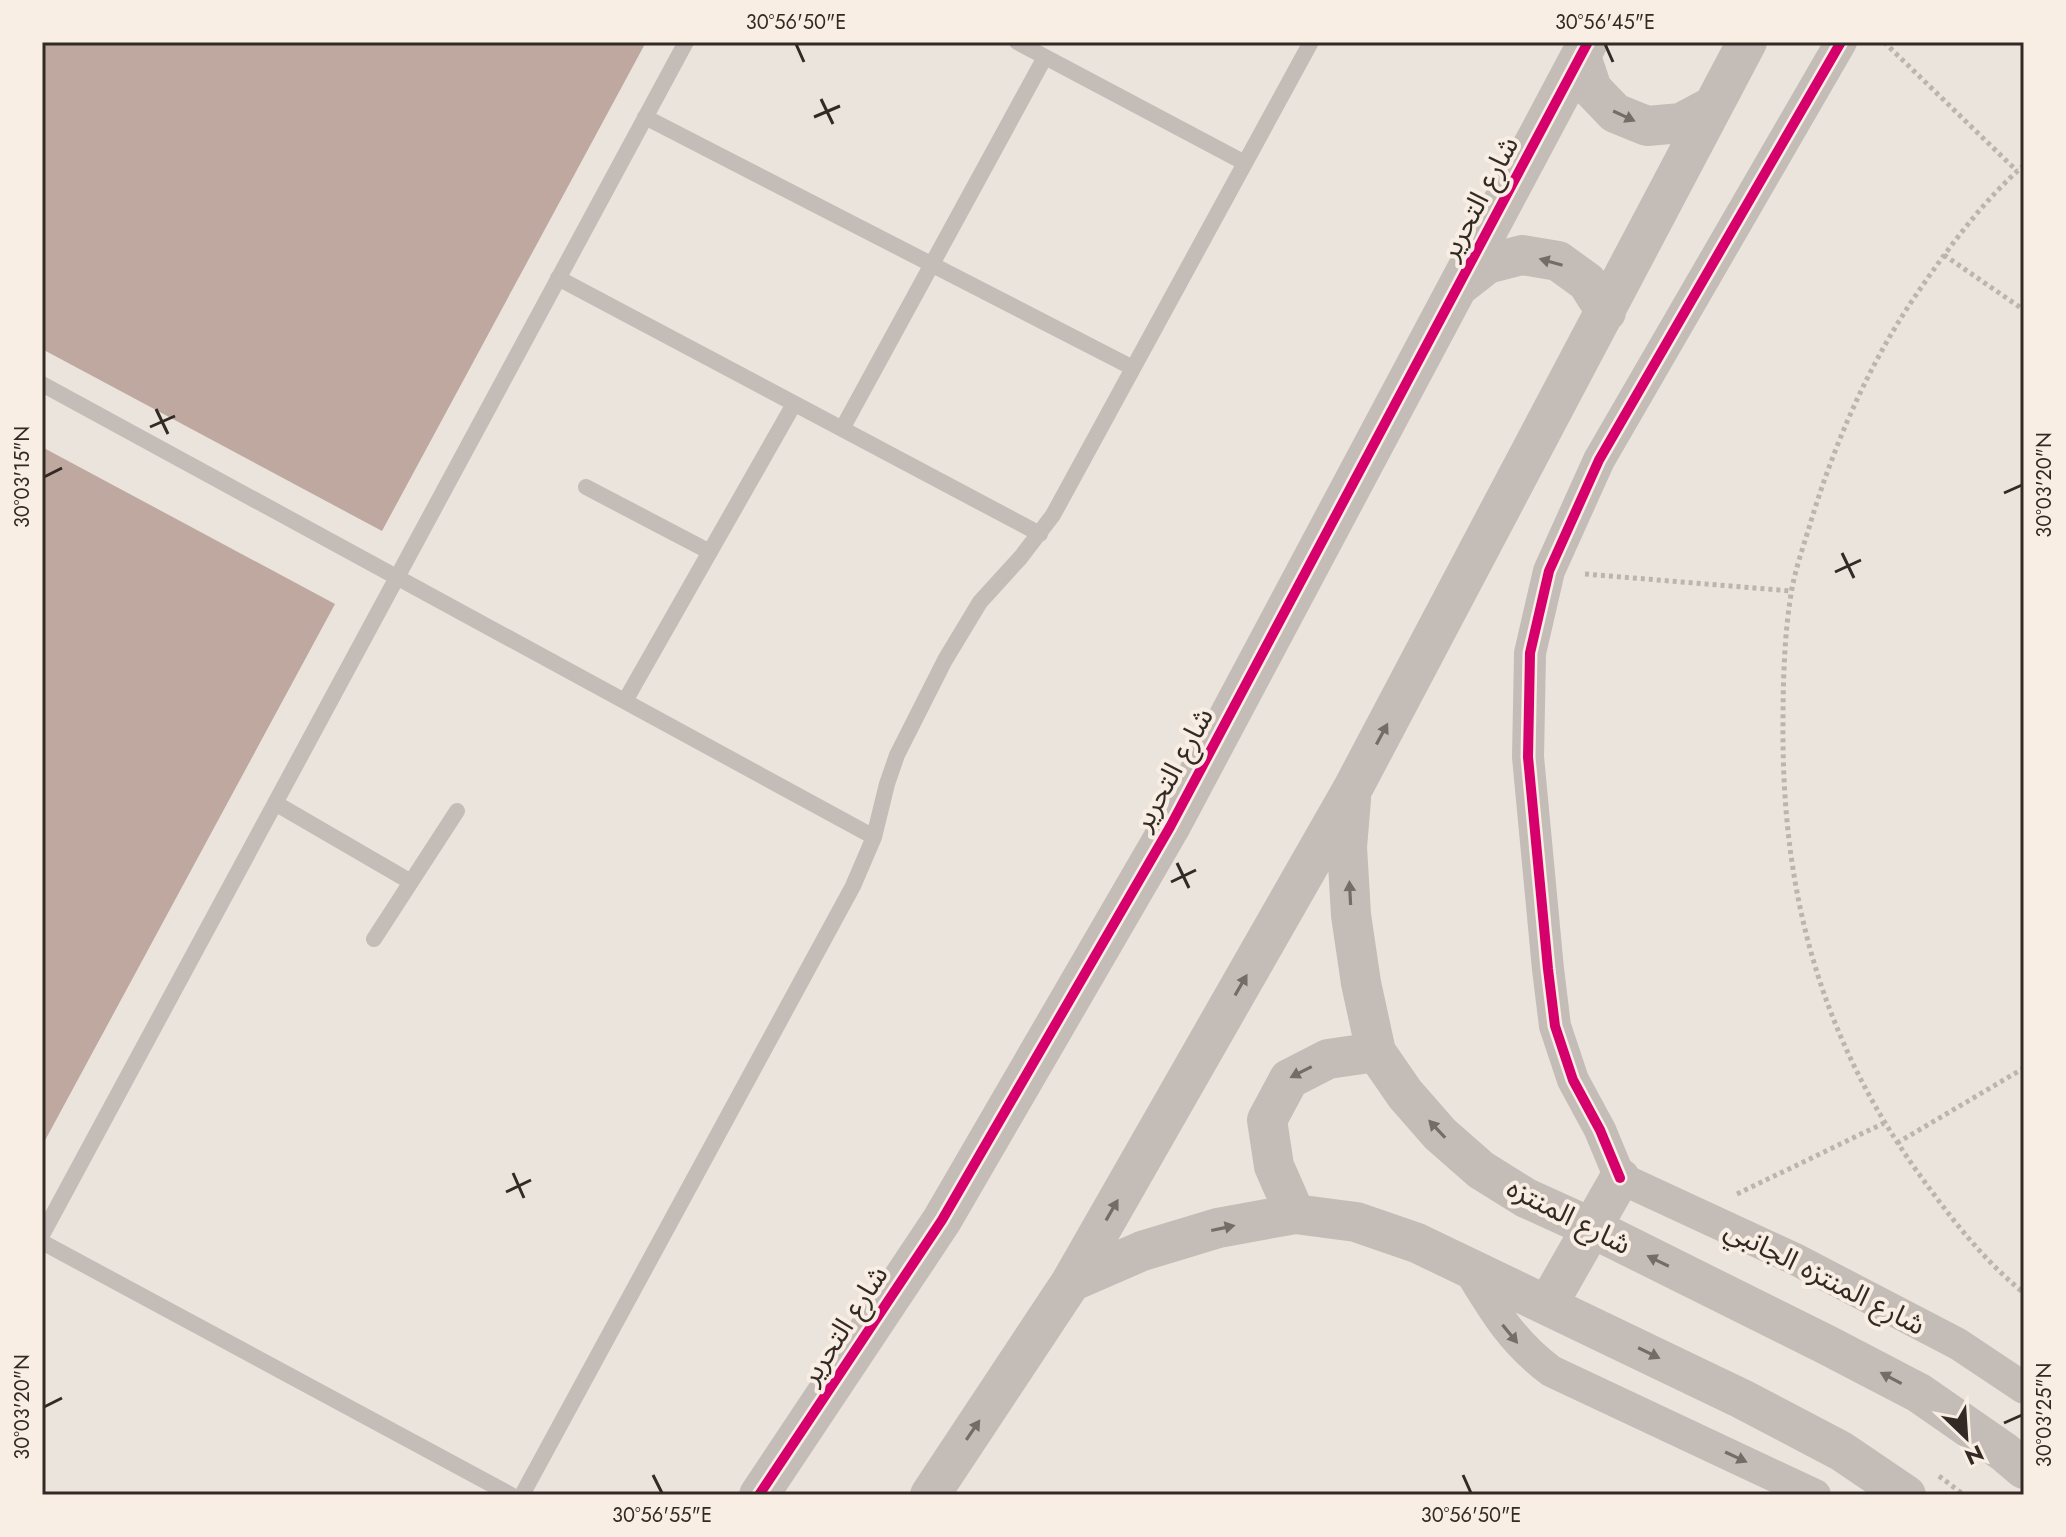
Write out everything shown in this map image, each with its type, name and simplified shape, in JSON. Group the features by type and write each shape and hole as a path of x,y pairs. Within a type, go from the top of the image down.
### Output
{"street":[{"path":"930,1495 1071,1282 1352,790 1747,42"},
{"path":"1548,1304 1620,1178 1600,1130 1573,1080 1555,1026 1548,969 1528,757 1530,653 1549,571 1599,460 1841,42"},
{"path":"1584,49 1592,89 1615,113 1647,126 1681,123 1711,107"},
{"name":"شارع التحرير","path":"759,1495 942,1220 1170,827 1584,49"},
{"path":"1459,286 1487,264 1522,255 1558,261 1587,282 1606,312"},
{"name":"شارع المنتزه","path":"1352,790 1347,847 1351,915 1376,1052 1405,1094 1440,1134 1481,1170 1526,1198 1592,1228 1919,1393 2024,1469"},
{"path":"1295,1214 1274,1166 1267,1120 1289,1079 1328,1059 1376,1052"},
{"name":"شارع المنتزه الجانبي","path":"1620,1178 1795,1259 1958,1344 2024,1388"},
{"path":"1071,1282 1142,1251 1218,1228 1295,1214 1356,1222 1417,1243 1742,1399 1841,1451 1906,1495"},
{"path":"1468,1268 1504,1327 1527,1353 1551,1371 1815,1495"}],"lane":[{"path":"42,1235 686,42"},
{"path":"1017,42 1245,163"},
{"path":"522,1495 853,886 874,837 897,755 945,660 980,602 1053,515 1311,42"},
{"path":"842,429 1045,57"},
{"path":"645,117 1133,368"},
{"path":"558,278 1040,534"},
{"path":"42,384 874,837"},
{"path":"625,701 794,404"},
{"path":"586,487 710,552"},
{"path":"275,803 411,882"},
{"path":"374,939 457,811"},
{"path":"42,1242 511,1495"}],"path":[{"path":"1884,42 2017,171"},
{"path":"2024,165 1944,255 1898,321 1859,392 1828,466 1791,591 1783,669 1786,829 1795,896 1819,984 1854,1068 1897,1143 1953,1221 2024,1293"},
{"path":"1944,255 2024,310"},
{"path":"1549,571 1791,591"},
{"path":"1897,1143 2024,1068"},
{"path":"1699,1213 1884,1123"}],"building":[{"path":"42,42 646,42 382,531 42,349"},
{"path":"42,447 335,604 42,1146"}],"cycle path":[{"path":"759,1495 942,1220 1170,827 1588,42"},
{"path":"1620,1178 1600,1130 1573,1080 1555,1026 1528,757 1530,653 1549,571 1599,460 1841,42"}]}
